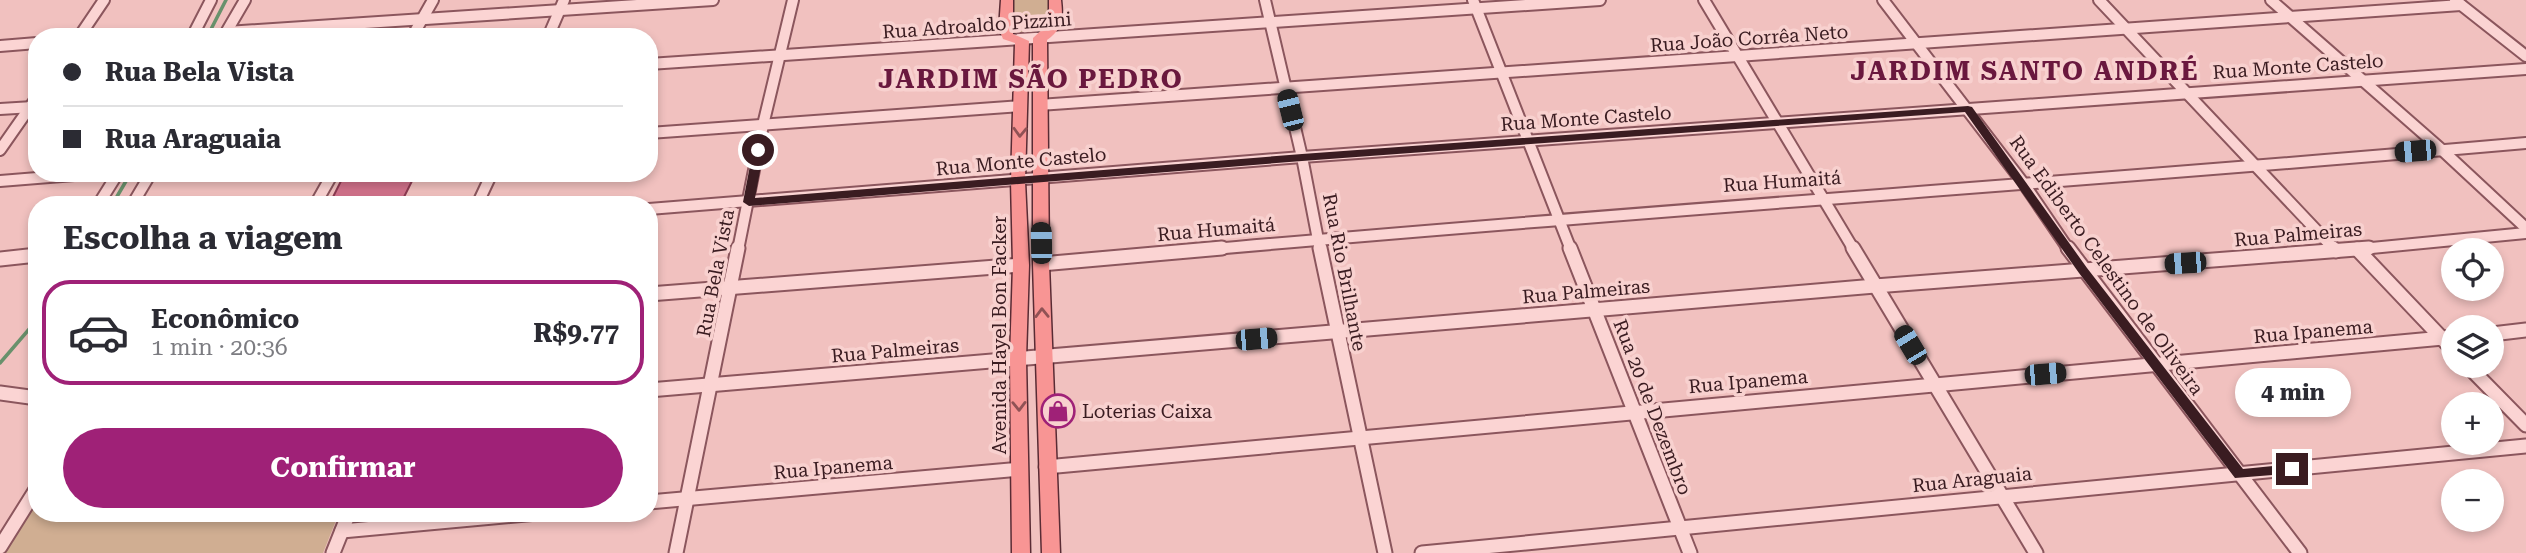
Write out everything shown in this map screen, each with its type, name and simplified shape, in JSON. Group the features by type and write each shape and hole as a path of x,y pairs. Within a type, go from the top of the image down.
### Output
{"main road":[{"path":"1007,0 1005,29 1008,36 1022,41"},
{"path":"1051,553 1043,358 1039,105 1040,38 1052,32 1056,26 1055,0"},
{"name":"Avenida Hayel Bon Facker","path":"1021,553 1018,359 1021,265 1018,181 1022,41"}],"street":[{"path":"85,28 104,0"},
{"path":"197,28 212,0"},
{"path":"229,28 245,0"},
{"path":"418,28 433,0"},
{"path":"305,28 562,5 713,0"},
{"name":"Rua Bela Vista","path":"677,553 763,125 793,0"},
{"name":"Rua Rio Brilhante","path":"1265,0 1302,158 1336,332 1385,553"},
{"name":"Rua Adroaldo Pizzini","path":"658,63 1022,41 1475,4 1600,0"},
{"path":"1704,0 2036,553"},
{"name":"Rua Ediberto Celestino de Oliveira","path":"1883,0 2024,184 2083,271 2300,553"},
{"path":"2099,0 2336,251"},
{"path":"2271,0 2441,149 2526,230"},
{"path":"2458,3 2526,56"},
{"name":"Rua João Corrêa Neto","path":"1039,105 2290,18 2458,3"},
{"name":"Rua 20 de Dezembro","path":"1475,4 1690,553"},
{"path":"552,28 562,5"},
{"path":"0,46 28,44"},
{"name":"Rua Monte Castelo","path":"658,208 1528,141 2526,69"},
{"path":"0,109 28,104"},
{"path":"658,132 1021,106"},
{"path":"0,150 28,112"},
{"name":"Rua Humaitá","path":"1041,264 1557,218 2254,167 2526,143"},
{"path":"0,181 28,179"},
{"name":"Rua Palmeiras","path":"658,389 1875,286 2336,251 2526,230"},
{"path":"2357,248 2441,332"},
{"path":"0,259 28,256"},
{"path":"658,294 1021,265"},
{"path":"2504,333 2526,330"},
{"name":"Rua Ipanema","path":"1046,467 1359,436 2441,339"},
{"path":"2480,378 2526,425"},
{"path":"0,393 28,397"},
{"name":"Rua Araguaia","path":"1422,553 2526,446"},
{"name":"Rua Ipanema","path":"658,501 1020,469"},
{"path":"0,547 28,502"},
{"path":"333,553 346,522"},
{"path":"342,531 440,522"}],"shaded area":[{"path":"1011,0 1053,0 1053,27 1044,34 1013,35"},
{"path":"28,517 28,522 335,522 323,553 5,553"}],"building":[{"path":"340,182 412,182 404,196 334,196"}],"waterway":[{"path":"212,28 226,0"},
{"path":"117,196 125,182"},
{"path":"0,363 28,330"}],"place":[{"name":"Loterias Caixa","path":"1058,411"}],"district":[{"name":"JARDIM SANTO ANDRÉ","path":"2025,71"},
{"name":"JARDIM SÃO PEDRO","path":"1031,79"}],"route":[{"path":"758,150 749,202 1968,109 2056,229 2083,271 2239,474 2292,469"}]}
